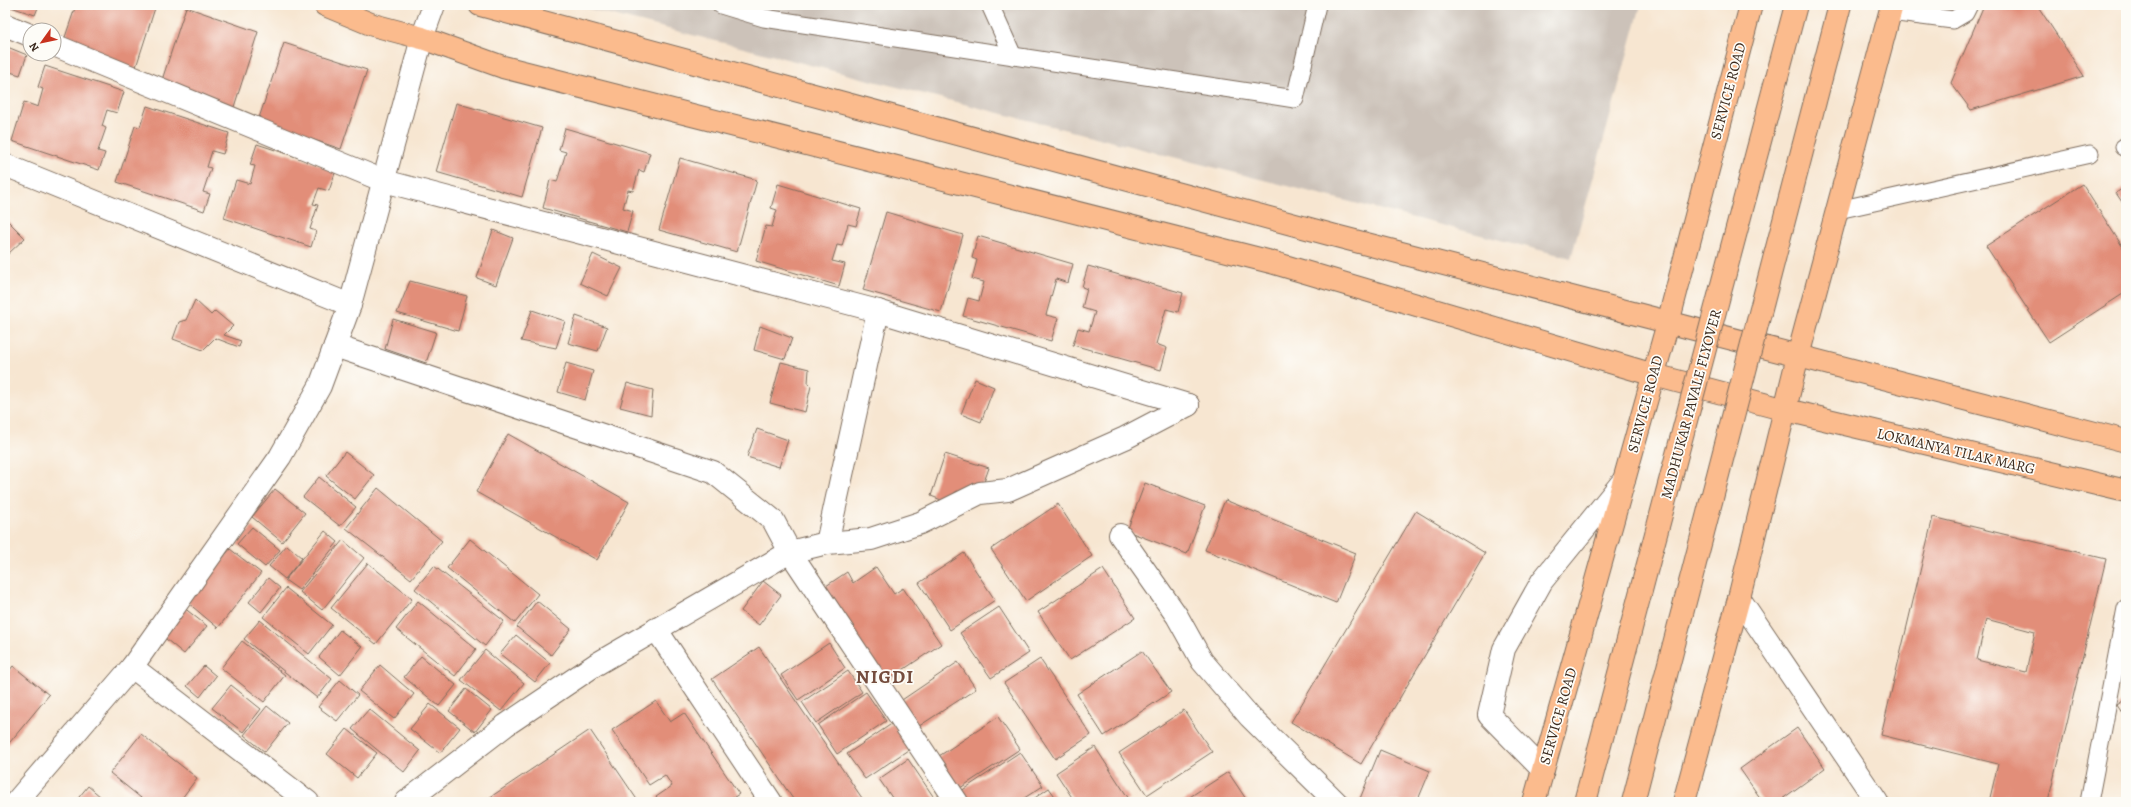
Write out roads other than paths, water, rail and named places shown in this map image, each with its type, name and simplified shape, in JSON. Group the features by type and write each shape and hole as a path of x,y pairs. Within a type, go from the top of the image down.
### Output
{"main road":[{"name":"LOKMANYA TILAK MARG","path":"325,5 373,25 422,38 503,67 1271,262 1654,375 1786,410 2126,492"},
{"path":"480,5 1344,238 2126,441"},
{"name":"SERVICE ROAD","path":"1534,802 1654,375 1751,5"},
{"name":"MADHUKAR PAVALE FLYOVER","path":"1585,802 1796,5"},
{"path":"1633,802 1840,5"},
{"path":"1684,802 1739,598 1798,356 1891,8"}],"street":[{"path":"16,802 132,667 280,457 320,386 350,304 422,38 434,5"},
{"path":"5,25 22,32"},
{"path":"62,48 384,181 878,311 1188,405 1125,438 1008,490 980,493 920,523 871,539 826,543 790,552 595,665 506,725 406,802"},
{"path":"5,165 350,304"},
{"path":"826,543 878,311"},
{"path":"335,346 713,472 773,520 790,552 957,802"},
{"path":"1543,770 1489,715 1504,649 1542,581 1624,480"},
{"path":"1120,535 1177,616 1202,661 1250,717 1336,802"},
{"path":"1739,598 1877,802"},
{"path":"656,629 771,802"},
{"path":"132,667 308,802"}],"lane":[{"path":"721,5 764,18 1295,99 1317,5"},
{"path":"990,5 1013,56"},
{"path":"1891,8 1953,20 1965,13 1969,5"},
{"path":"1838,210 2090,154"},
{"path":"2089,802 2124,627 2126,608"}],"district":[{"name":"NIGDI","path":"885,677"}]}
